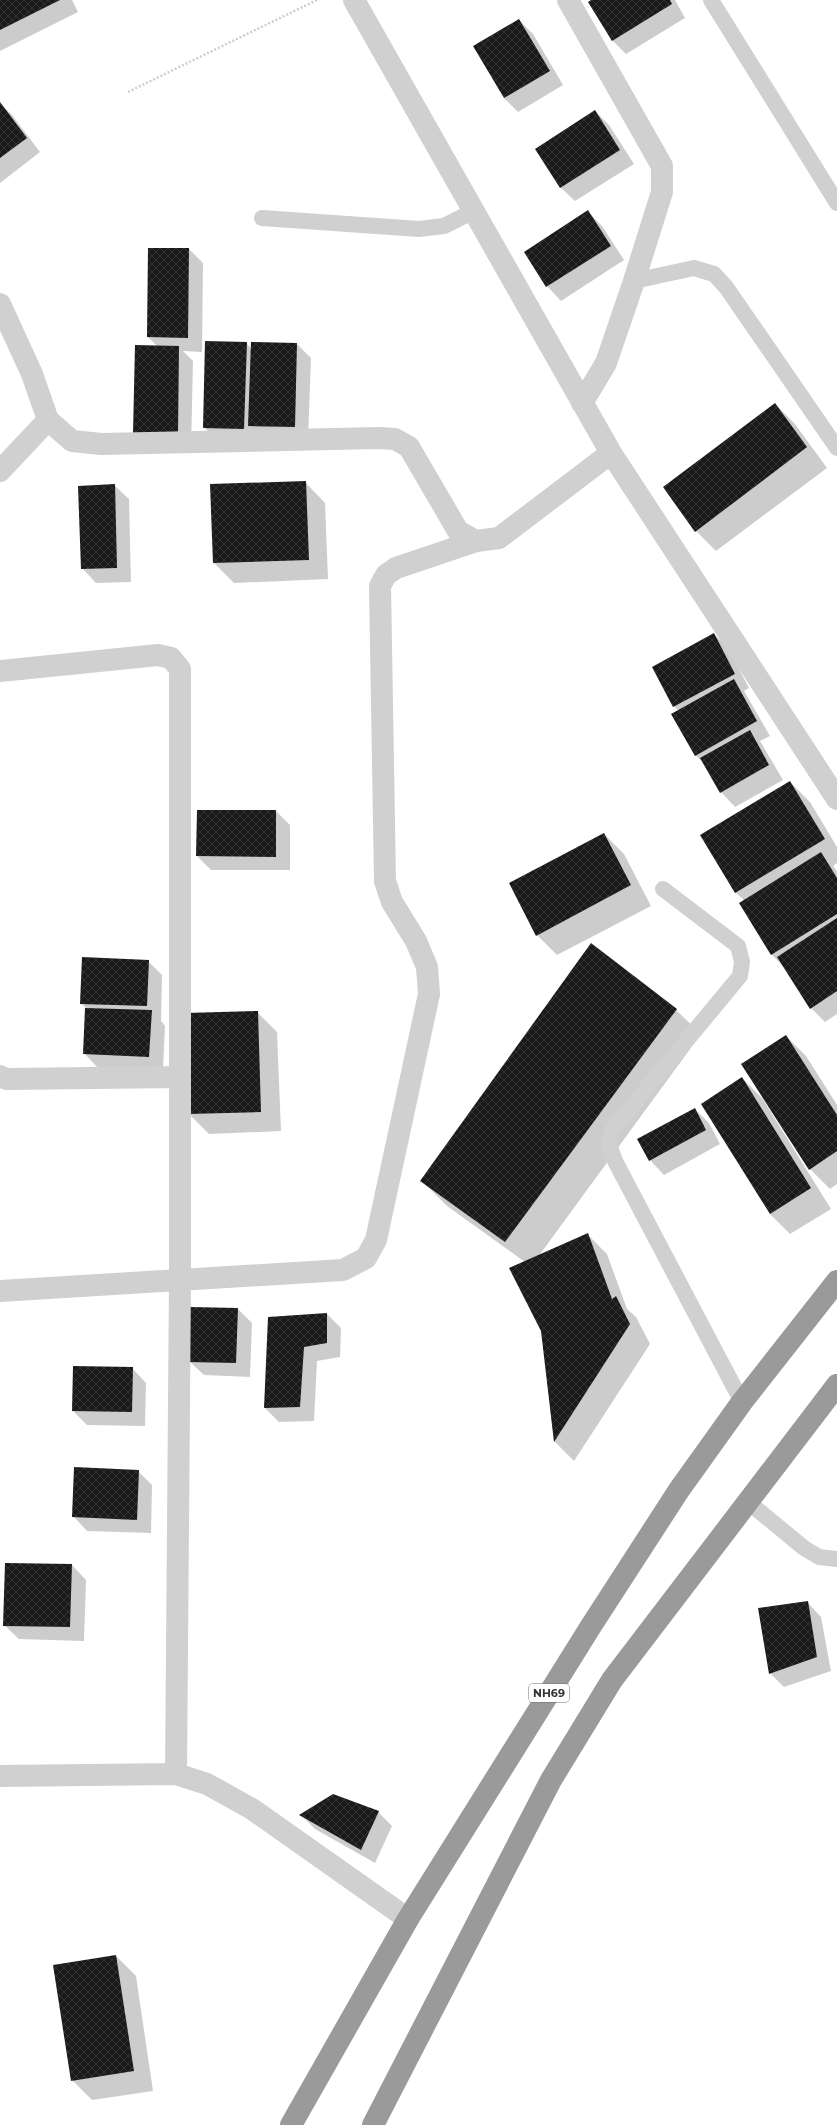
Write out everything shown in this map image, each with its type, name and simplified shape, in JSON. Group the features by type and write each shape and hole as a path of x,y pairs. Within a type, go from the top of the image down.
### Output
{"highway":[{"name":"NH69","path":"291,2125 408,1919 591,1626 679,1490 742,1402 837,1281"},
{"path":"373,2125 551,1780 612,1680 837,1385"}],"street":[{"path":"354,0 611,453 837,799"},
{"path":"568,0 662,166 662,192 634,281 606,363 582,403"},
{"path":"0,304 32,374 48,420 72,441 101,444 379,438 395,439 409,447 458,531 476,541"},
{"path":"0,471 48,420"},
{"path":"0,1292 343,1270 366,1258 376,1240 430,994 427,967 416,941 392,902 385,881 380,586 386,575 396,568 476,541 499,538 611,453"},
{"path":"0,672 158,655 171,658 180,669 180,1280 176,1774"},
{"path":"0,1076 6,1079 179,1076"},
{"path":"0,1776 176,1774 207,1784 252,1809 408,1919"}],"lane":[{"path":"712,0 837,203"},
{"path":"262,218 419,229 444,226 474,211"},
{"path":"634,281 694,268 714,274 726,287 837,448"},
{"path":"663,889 738,946 742,962 740,976 613,1129 609,1144 615,1161 742,1402"},
{"path":"748,1501 804,1548 819,1557 837,1559"}],"path":[{"path":"128,92 317,0"}],"building":[{"path":"0,0 60,0 0,30"},
{"path":"591,0 670,0 672,4 612,41 588,2"},
{"path":"519,19 550,71 504,98 473,46"},
{"path":"0,102 27,138 0,158"},
{"path":"595,110 620,150 560,188 535,149"},
{"path":"588,210 611,246 546,287 524,252"},
{"path":"148,248 189,248 188,338 147,337"},
{"path":"205,341 247,342 244,429 203,428"},
{"path":"251,342 297,343 295,427 248,426"},
{"path":"135,345 179,346 178,434 133,433"},
{"path":"775,403 807,447 695,532 663,487"},
{"path":"306,481 309,560 213,563 210,484"},
{"path":"115,484 117,568 81,569 78,486"},
{"path":"714,633 735,674 673,707 652,667"},
{"path":"734,679 757,721 695,756 671,714"},
{"path":"750,730 769,765 720,793 700,758"},
{"path":"790,781 825,839 735,893 700,835"},
{"path":"197,810 276,810 276,857 196,856"},
{"path":"604,833 631,885 536,936 509,883"},
{"path":"821,852 837,878 837,914 771,955 739,903"},
{"path":"837,918 837,991 810,1009 777,957"},
{"path":"591,943 677,1009 505,1242 420,1181"},
{"path":"82,957 149,960 147,1006 80,1004"},
{"path":"85,1008 152,1010 149,1057 83,1054"},
{"path":"258,1011 261,1112 188,1114 185,1013"},
{"path":"786,1035 837,1115 837,1151 809,1170 741,1064"},
{"path":"742,1077 811,1188 770,1214 701,1104"},
{"path":"695,1108 706,1130 649,1161 637,1139"},
{"path":"588,1233 612,1299 616,1296 630,1324 554,1442 541,1331 509,1268"},
{"path":"190,1307 238,1308 236,1363 188,1362"},
{"path":"327,1313 327,1343 304,1347 300,1407 264,1408 268,1317"},
{"path":"73,1366 133,1367 132,1412 72,1411"},
{"path":"74,1467 139,1470 137,1520 72,1517"},
{"path":"5,1563 72,1564 70,1627 3,1626"},
{"path":"808,1601 817,1657 769,1674 758,1608"},
{"path":"333,1794 379,1811 361,1850 299,1815"},
{"path":"116,1955 134,2071 71,2081 53,1965"}]}
